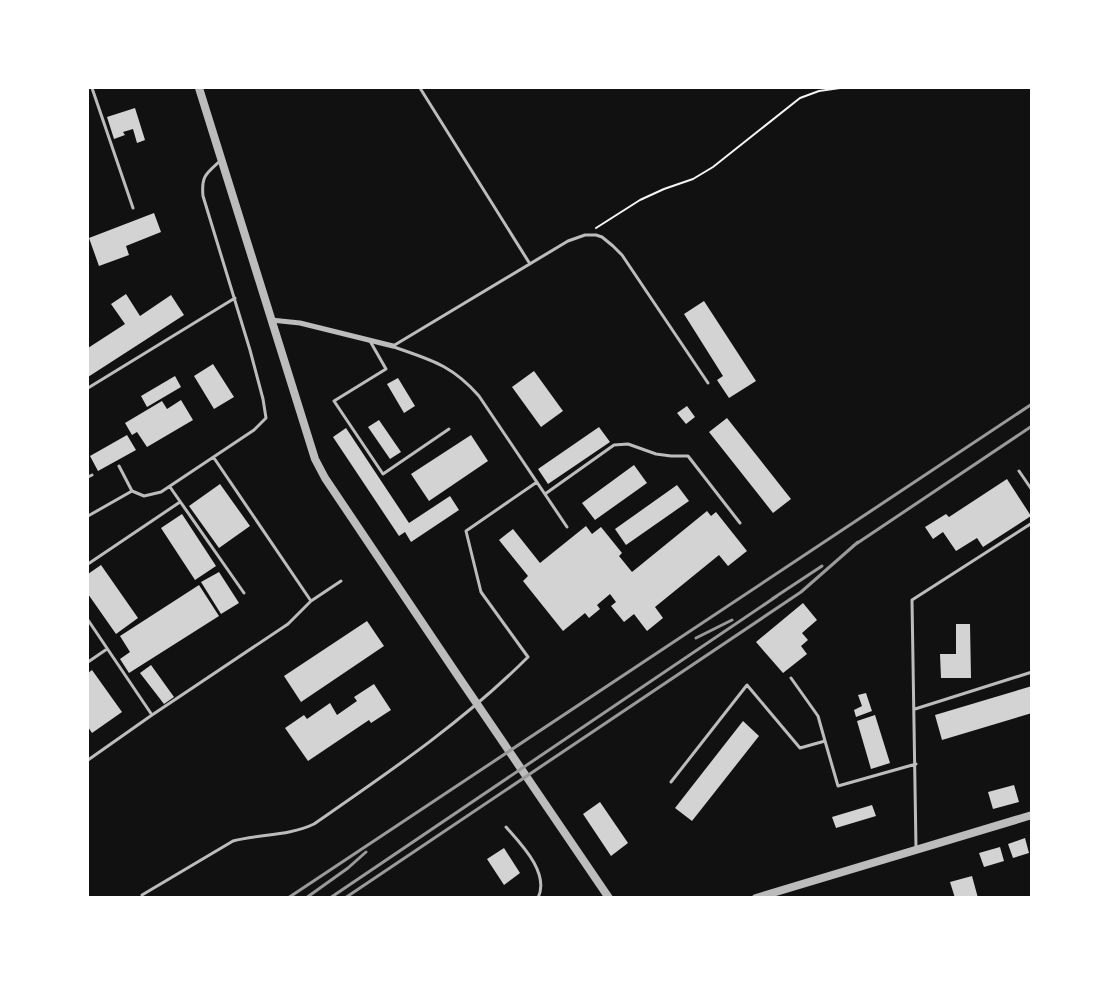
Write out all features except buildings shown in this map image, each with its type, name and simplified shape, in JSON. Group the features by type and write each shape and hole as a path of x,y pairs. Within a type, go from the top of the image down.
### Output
{"street":[{"path":"198,88 315,458 325,478 609,898"},
{"path":"271,320 300,323 393,346"},
{"path":"756,898 1032,815"}],"lane":[{"path":"92,88 133,208"},
{"path":"420,88 530,264"},
{"path":"119,466 132,492 144,496 153,495 170,487 214,458 254,430 266,418 263,398 235,298 203,196 202,184 205,175 221,159"},
{"path":"393,346 568,241 585,235 602,237 622,255 708,383"},
{"path":"88,388 235,298"},
{"path":"370,341 386,369 334,401 383,474 450,429"},
{"path":"393,346 449,368 465,380 479,396 568,527"},
{"path":"545,494 614,446 628,444 656,454 688,456 740,523"},
{"path":"214,458 311,602"},
{"path":"1019,471 1032,490"},
{"path":"88,478 92,475"},
{"path":"142,895 233,841 301,830 314,824 434,739 486,697 528,657 481,592 466,531 537,482"},
{"path":"170,487 244,593"},
{"path":"88,516 132,492"},
{"path":"88,564 180,502"},
{"path":"916,849 912,600 1032,523"},
{"path":"88,760 288,624 311,602 341,582"},
{"path":"88,620 152,715"},
{"path":"88,662 107,649"},
{"path":"915,709 1032,672"},
{"path":"791,678 818,716 838,786 916,764"},
{"path":"671,782 747,685 800,748 825,742"},
{"path":"506,827 526,850 536,867 541,880 541,891 538,898"}],"path":[{"path":"585,235 640,200 693,179 712,167 800,98 819,91 840,88"}],"railway":[{"path":"288,898 1032,404"},
{"path":"853,546 1032,426"},
{"path":"345,898 801,592 858,542"},
{"path":"772,599 822,566"},
{"path":"330,898 777,596"},
{"path":"696,638 732,620"},
{"path":"306,898 348,868 366,852"}]}
